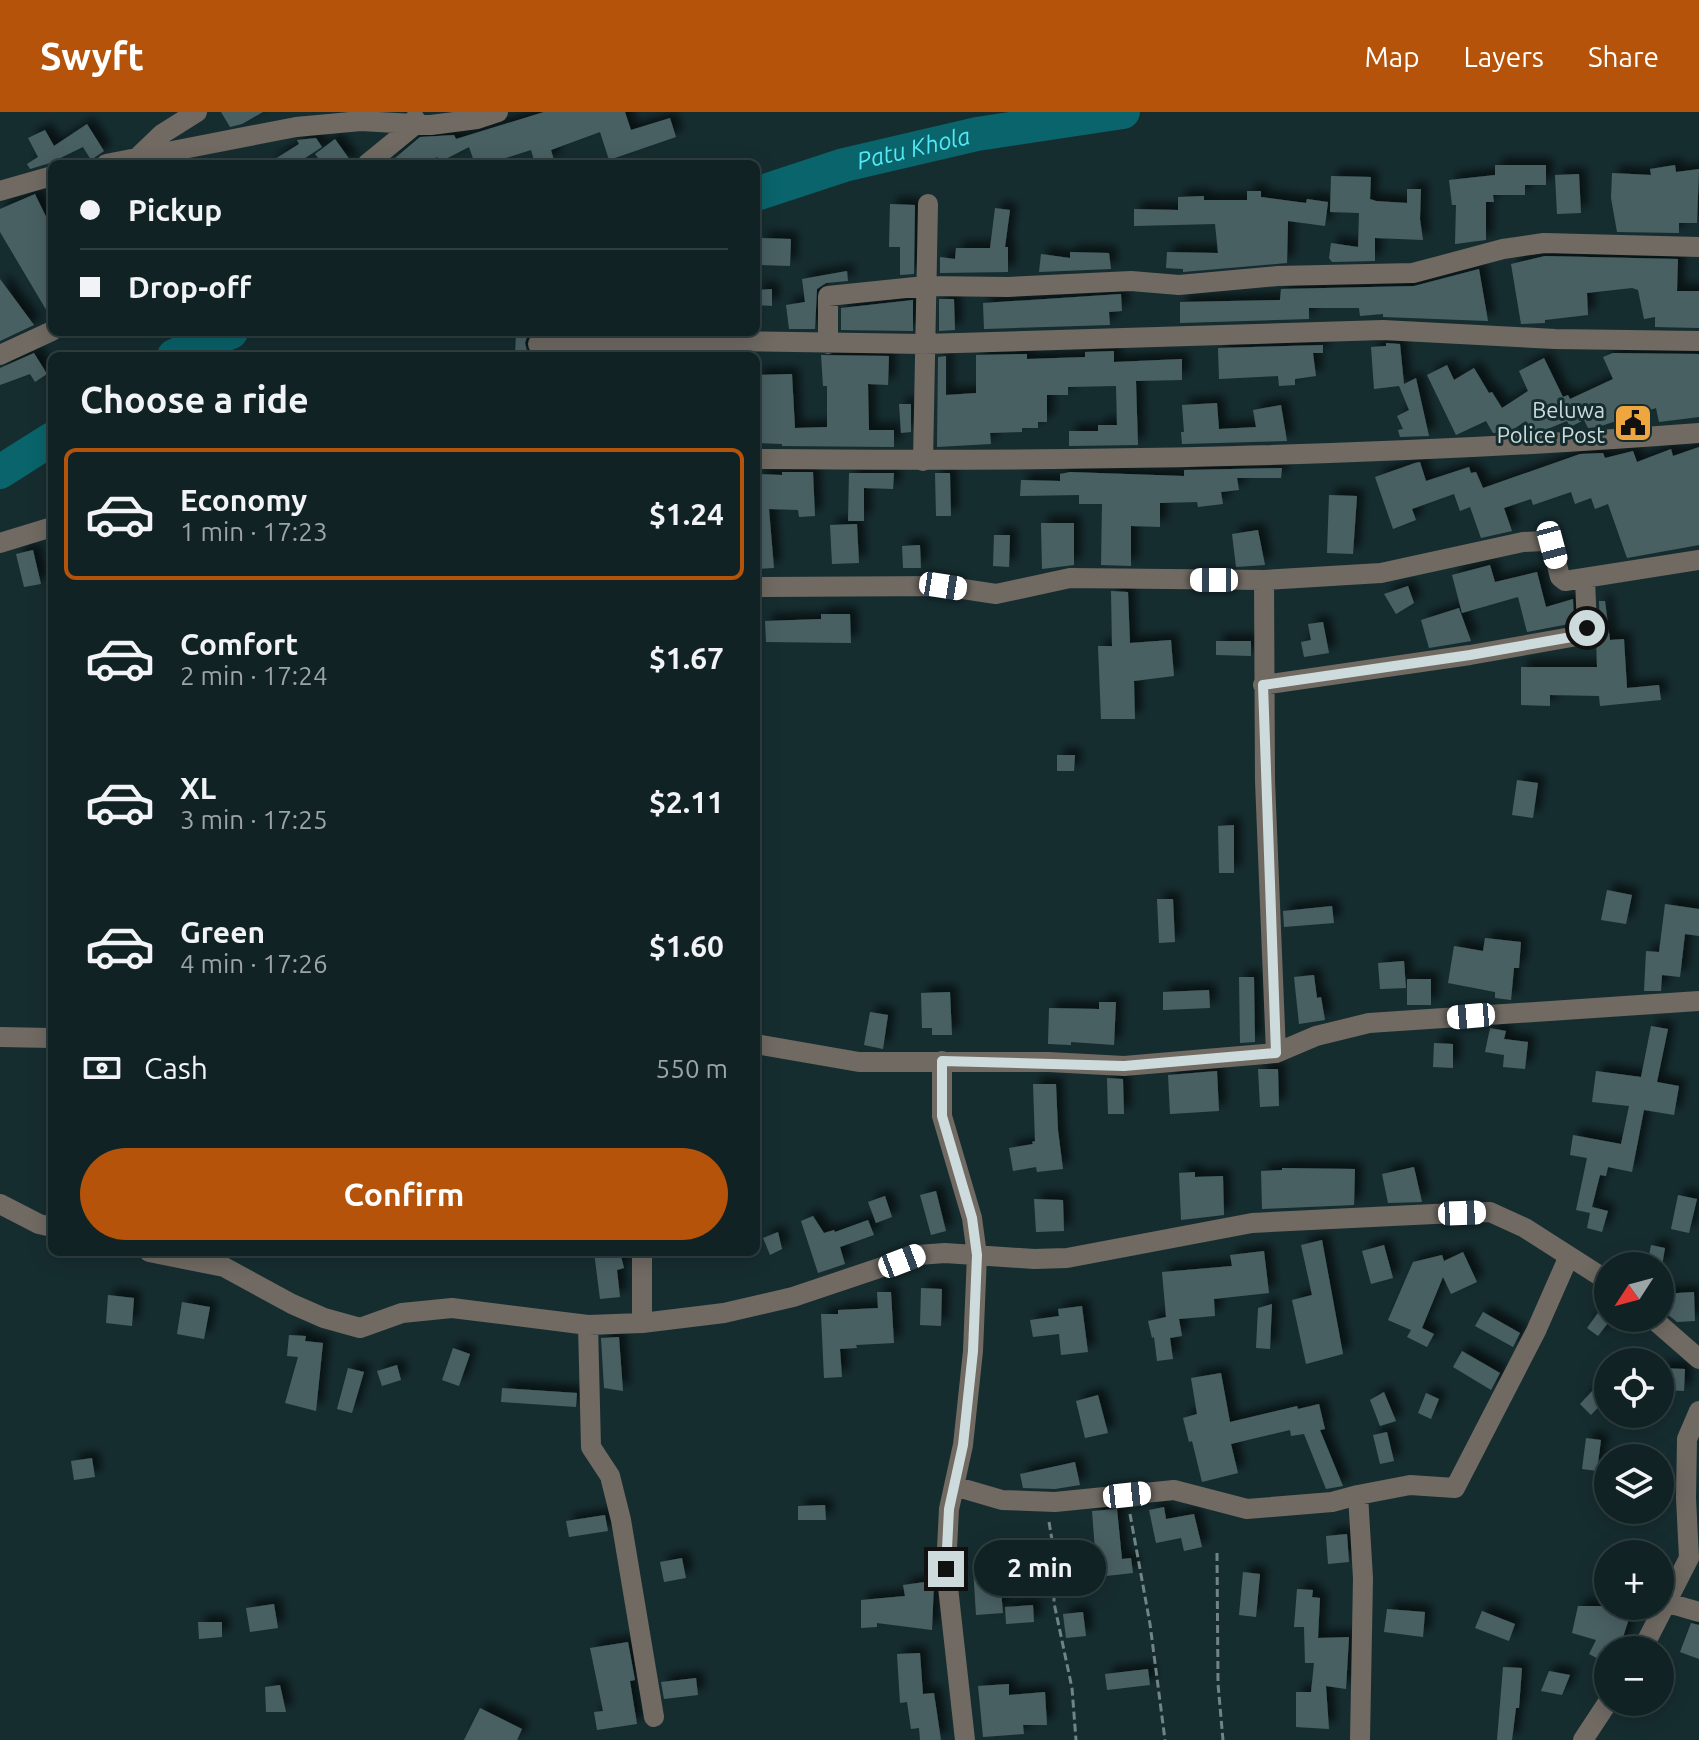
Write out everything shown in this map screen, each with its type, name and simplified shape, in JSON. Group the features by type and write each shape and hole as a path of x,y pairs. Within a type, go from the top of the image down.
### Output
{"street":[{"path":"140,155 162,134 197,112"},
{"path":"121,160 296,127 415,118 431,125 477,119 498,112"},
{"path":"371,160 415,118"},
{"path":"0,191 48,177"},
{"path":"923,461 928,204"},
{"path":"828,344 828,296 925,286 1008,287 1131,281 1179,285 1278,276 1413,273 1503,249 1544,243 1699,247"},
{"path":"538,344 924,344 1383,330 1555,339 1699,341"},
{"path":"0,355 48,333"},
{"path":"760,459 923,461 1347,454 1519,447 1699,433"},
{"path":"0,543 48,528"},
{"path":"760,587 943,586 996,594 1070,578 1264,580 1381,573 1523,542 1545,541 1552,545 1560,577 1565,581 1699,560"},
{"path":"1263,685 1583,635 1587,628 1585,579"},
{"path":"1264,580 1263,685 1276,1053"},
{"path":"760,1045 859,1062 1124,1066 1276,1053 1316,1036 1369,1023 1699,1001"},
{"path":"0,1037 48,1038"},
{"path":"942,1061 942,1116 972,1218 977,1255 973,1351 963,1445 949,1509 946,1569 965,1740"},
{"path":"0,1204 48,1226"},
{"path":"188,1256 226,1260 265,1291 303,1309 360,1328 402,1313 452,1308 588,1325 642,1323 724,1313 793,1297 918,1255 1067,1258 1252,1223 1490,1212 1525,1228 1594,1272"},
{"path":"642,1256 642,1323"},
{"path":"954,1486 1002,1500 1055,1502 1174,1490 1247,1509 1332,1502 1410,1485 1455,1488 1536,1331 1569,1256"},
{"path":"588,1325 591,1447 610,1476 621,1520 654,1717"},
{"path":"1668,1332 1699,1359"},
{"path":"1674,1590 1689,1558 1687,1439 1699,1411"},
{"path":"1358,1495 1363,1578 1360,1740"},
{"path":"1674,1605 1699,1612"},
{"path":"1583,1740 1599,1716"}],"path":[{"path":"1127,1495 1150,1624 1165,1740"},
{"path":"1047,1513 1054,1552 1054,1603 1072,1688 1076,1740"},
{"path":"1217,1553 1218,1684 1223,1740"}],"building":[{"path":"221,112 263,112 230,127"},
{"path":"544,112 625,112 631,130 670,118 676,137 609,160 600,132 551,150 554,160 534,160 531,150 500,160 474,160 469,147 444,160 437,157 431,160 393,160 420,137 454,135 456,139"},
{"path":"87,124 104,151 91,160 83,147 30,169 27,164 38,157 28,138 45,130 54,146"},
{"path":"316,138 322,147 302,160 273,160 299,144 297,140"},
{"path":"335,139 350,160 320,160 315,154"},
{"path":"1495,165 1546,165 1546,185 1525,185 1525,195 1493,195 1494,202 1486,202 1486,240 1455,244 1456,205 1452,205 1449,180 1495,175"},
{"path":"1675,165 1676,172 1699,169 1697,223 1679,223 1679,233 1617,232 1611,198 1612,173 1651,175 1650,169"},
{"path":"1579,174 1581,213 1557,214 1555,175"},
{"path":"1331,176 1371,177 1370,199 1376,201 1407,203 1407,189 1421,189 1423,240 1375,238 1375,261 1332,262 1329,258 1331,243 1358,247 1359,213 1330,212"},
{"path":"1247,191 1261,191 1261,197 1306,203 1307,199 1328,202 1325,226 1288,221 1287,263 1183,272 1183,269 1166,268 1167,252 1218,253 1215,224 1134,226 1134,209 1178,210 1178,197 1247,200"},
{"path":"35,194 48,221 48,313 0,232 0,209"},
{"path":"890,204 915,205 914,274 900,275 900,247 889,247"},
{"path":"995,208 1010,210 1005,247 1008,247 1008,272 940,273 940,257 955,259 956,248 990,248"},
{"path":"762,238 791,239 790,266 761,265"},
{"path":"1070,252 1109,253 1111,269 1039,272 1041,254 1070,258"},
{"path":"1545,256 1678,259 1677,291 1699,291 1699,328 1655,327 1655,317 1644,319 1638,290 1632,288 1587,293 1588,315 1521,324 1511,264"},
{"path":"1479,269 1488,321 1383,317 1383,314 1360,316 1359,308 1309,308 1309,319 1180,323 1180,302 1280,300 1281,289 1414,286"},
{"path":"847,271 848,281 826,283 817,289 815,329 789,329 786,305 805,302 802,279"},
{"path":"0,279 34,325 0,341"},
{"path":"772,289 772,306 760,305 760,290"},
{"path":"1121,294 1122,311 1109,312 1110,325 984,329 983,303"},
{"path":"939,299 954,299 955,330 939,331"},
{"path":"913,300 913,331 841,330 841,308"},
{"path":"516,336 528,336 525,343 528,352 515,352"},
{"path":"1386,343 1400,344 1404,384 1416,378 1429,436 1400,437 1398,430 1403,429 1397,416 1409,410 1399,386 1374,389 1371,347 1386,346"},
{"path":"1323,345 1323,353 1313,353 1316,376 1295,379 1295,385 1279,386 1278,376 1219,379 1218,348"},
{"path":"1114,351 1114,362 1182,359 1182,380 1136,381 1138,445 1069,446 1069,431 1098,431 1098,425 1117,425 1116,386 1068,387 1068,395 1047,395 1047,422 1038,422 1038,428 990,433 991,444 937,447 938,357 946,356 946,395 976,393 976,355 1027,354 1027,359 1085,357 1085,352"},
{"path":"34,353 47,374 35,382 30,374 0,385 0,368"},
{"path":"1613,353 1699,354 1699,417 1659,422 1656,408 1598,427 1588,428 1584,420 1570,427 1567,421 1545,430 1532,431 1526,421 1509,432 1493,433 1486,421 1456,435 1427,375 1447,365 1454,380 1474,368 1502,408 1528,391 1519,371 1544,358 1563,397 1568,395 1570,399 1613,379 1603,357"},
{"path":"821,355 889,356 888,385 868,384 869,430 894,430 894,447 760,443 760,375 792,374 795,428 827,427 827,386 823,386"},
{"path":"1217,403 1219,429 1256,427 1253,410 1281,405 1287,441 1182,444 1182,405"},
{"path":"899,404 911,404 911,432 901,433"},
{"path":"1699,447 1699,545 1627,558 1608,504 1595,509 1591,498 1575,504 1571,492 1533,505 1531,499 1504,508 1512,531 1481,538 1470,507 1460,511 1454,494 1412,509 1416,520 1393,529 1375,477 1420,462 1426,481 1469,467 1471,473 1476,472 1483,488 1580,454 1603,453 1605,458 1633,451 1637,462 1671,449 1673,456"},
{"path":"1282,468 1281,478 1237,478 1239,490 1221,492 1223,504 1198,507 1197,502 1160,503 1160,527 1131,526 1131,566 1101,565 1102,504 1079,504 1079,495 1020,496 1021,480 1060,481 1060,474 1070,472 1184,476 1184,470"},
{"path":"782,472 813,472 815,516 799,517 798,510 769,509 774,568 760,569 760,474 782,475"},
{"path":"849,473 894,473 893,489 864,488 864,521 848,521"},
{"path":"935,473 950,473 951,516 936,516"},
{"path":"1329,495 1357,496 1353,554 1327,553"},
{"path":"1041,523 1074,523 1074,565 1042,569"},
{"path":"857,524 859,563 832,564 830,525"},
{"path":"1258,530 1265,565 1236,567 1232,534"},
{"path":"994,535 1010,535 1009,567 993,566"},
{"path":"920,545 921,568 903,568 902,546"},
{"path":"33,550 41,584 24,587 16,554"},
{"path":"1490,565 1495,582 1537,572 1546,607 1573,599 1574,623 1527,632 1518,597 1462,613 1452,575"},
{"path":"1408,586 1414,603 1396,614 1384,594"},
{"path":"1111,591 1128,592 1130,643 1171,640 1174,676 1134,681 1135,719 1101,719 1098,646 1112,646"},
{"path":"1599,601 1605,601 1610,640 1624,639 1627,688 1659,685 1661,700 1600,706 1599,696 1550,695 1550,706 1521,705 1521,667 1597,667"},
{"path":"1459,608 1471,641 1429,648 1421,620"},
{"path":"821,614 850,614 851,643 766,642 765,621 821,619"},
{"path":"1323,622 1329,653 1304,657 1301,642 1311,640 1308,624"},
{"path":"1216,641 1251,641 1251,656 1216,655"},
{"path":"1057,755 1075,755 1074,771 1057,771"},
{"path":"1517,780 1538,783 1533,818 1512,815"},
{"path":"1234,825 1234,873 1219,873 1218,826"},
{"path":"1607,890 1632,895 1626,924 1601,920"},
{"path":"1157,899 1173,899 1175,942 1159,943"},
{"path":"1665,904 1699,909 1699,936 1685,934 1680,977 1662,975 1661,991 1644,991 1646,951 1659,952"},
{"path":"1332,906 1334,923 1284,927 1283,911"},
{"path":"1485,938 1521,942 1519,968 1514,968 1511,1000 1495,998 1495,992 1448,983 1454,946 1483,951"},
{"path":"1404,961 1406,988 1380,989 1378,963"},
{"path":"1314,975 1317,998 1321,997 1325,1020 1299,1024 1294,977"},
{"path":"1239,977 1254,977 1255,1042 1240,1043"},
{"path":"1407,979 1431,979 1431,1005 1407,1005"},
{"path":"1209,990 1210,1008 1163,1010 1163,992"},
{"path":"950,992 952,1035 932,1035 932,1028 922,1028 921,993"},
{"path":"1099,1002 1116,1002 1114,1045 1048,1044 1049,1008 1099,1009"},
{"path":"870,1012 888,1015 883,1049 864,1045"},
{"path":"1651,1026 1668,1029 1657,1082 1679,1086 1674,1115 1644,1110 1632,1172 1608,1167 1606,1176 1600,1175 1592,1207 1608,1211 1602,1232 1587,1228 1590,1213 1576,1210 1587,1158 1570,1155 1573,1135 1621,1144 1629,1106 1592,1102 1596,1071 1641,1077"},
{"path":"1490,1028 1506,1031 1504,1039 1528,1042 1525,1069 1503,1067 1504,1055 1485,1052"},
{"path":"1434,1043 1453,1044 1453,1068 1433,1067"},
{"path":"1258,1069 1278,1069 1279,1106 1260,1107"},
{"path":"1217,1071 1219,1111 1170,1114 1168,1075"},
{"path":"1107,1078 1123,1079 1124,1114 1108,1114"},
{"path":"1033,1084 1056,1084 1063,1169 1037,1172 1036,1167 1013,1171 1009,1148 1035,1141"},
{"path":"1414,1167 1422,1202 1388,1203 1382,1174"},
{"path":"1282,1168 1355,1169 1354,1205 1262,1209 1261,1171"},
{"path":"1195,1172 1195,1177 1223,1176 1224,1215 1181,1220 1179,1173"},
{"path":"936,1191 946,1231 931,1235 920,1195"},
{"path":"1678,1195 1697,1199 1689,1233 1671,1229"},
{"path":"885,1196 892,1217 876,1223 868,1202"},
{"path":"1034,1199 1063,1200 1064,1231 1036,1232"},
{"path":"813,1216 824,1233 868,1220 874,1235 840,1247 845,1264 818,1273 801,1221"},
{"path":"778,1232 782,1249 770,1255 763,1238"},
{"path":"1322,1240 1343,1354 1306,1364 1292,1300 1312,1295 1301,1245"},
{"path":"1384,1245 1393,1278 1371,1284 1362,1251"},
{"path":"1651,1245 1665,1248 1664,1252 1650,1252"},
{"path":"1264,1251 1269,1293 1214,1299 1215,1316 1179,1319 1182,1336 1170,1338 1173,1359 1157,1361 1148,1321 1166,1317 1162,1272 1232,1266 1230,1255"},
{"path":"1463,1252 1477,1282 1451,1294 1443,1277 1422,1328 1434,1334 1427,1347 1407,1337 1411,1330 1388,1320 1413,1262 1442,1255 1444,1261"},
{"path":"595,1256 621,1256 624,1268 617,1270 620,1297 600,1299"},
{"path":"921,1288 942,1289 941,1326 920,1325"},
{"path":"877,1292 891,1292 894,1343 840,1349 842,1377 824,1378 821,1314 878,1308"},
{"path":"1694,1292 1695,1321 1674,1320 1674,1293"},
{"path":"108,1295 134,1298 132,1326 106,1323"},
{"path":"182,1302 210,1307 204,1339 177,1334"},
{"path":"1272,1304 1270,1349 1256,1348 1258,1308"},
{"path":"1082,1306 1088,1352 1061,1355 1059,1334 1033,1337 1030,1320 1059,1316 1058,1309"},
{"path":"1483,1312 1520,1333 1513,1347 1475,1326"},
{"path":"1594,1318 1594,1332 1601,1332 1598,1336 1587,1328"},
{"path":"289,1335 306,1336 305,1341 323,1343 316,1411 285,1403 298,1357 287,1356"},
{"path":"619,1337 623,1391 604,1388 601,1338"},
{"path":"453,1348 470,1354 459,1386 442,1380"},
{"path":"1462,1351 1500,1373 1491,1390 1453,1367"},
{"path":"397,1365 401,1380 382,1386 377,1371"},
{"path":"348,1368 364,1372 352,1413 337,1409"},
{"path":"1674,1369 1685,1369 1684,1391 1674,1391"},
{"path":"1221,1373 1230,1422 1297,1406 1298,1409 1319,1404 1325,1429 1320,1430 1343,1486 1326,1489 1304,1434 1291,1436 1290,1430 1231,1444 1238,1473 1202,1482 1183,1418 1197,1414 1191,1378"},
{"path":"502,1388 577,1393 576,1407 501,1402"},
{"path":"1594,1389 1594,1412 1591,1415 1580,1404"},
{"path":"1384,1392 1396,1421 1380,1426 1370,1400"},
{"path":"1426,1393 1439,1399 1431,1419 1418,1413"},
{"path":"1098,1395 1108,1433 1085,1438 1076,1401"},
{"path":"1387,1432 1394,1461 1380,1464 1373,1435"},
{"path":"1586,1438 1601,1440 1600,1444 1594,1444 1594,1471 1582,1469"},
{"path":"92,1458 95,1477 74,1480 71,1461"},
{"path":"1075,1462 1080,1485 1055,1489 1023,1488 1020,1474"},
{"path":"825,1505 826,1520 798,1520 798,1506"},
{"path":"1164,1507 1166,1519 1194,1514 1202,1547 1184,1551 1181,1538 1156,1543 1149,1510"},
{"path":"1117,1509 1122,1559 1131,1558 1133,1573 1097,1577 1092,1511"},
{"path":"605,1515 608,1531 569,1537 566,1521"},
{"path":"1347,1534 1349,1562 1328,1564 1326,1536"},
{"path":"682,1558 686,1578 664,1582 660,1562"},
{"path":"999,1567 1003,1613 976,1615 973,1568"},
{"path":"1243,1572 1260,1574 1256,1617 1239,1615"},
{"path":"934,1583 932,1630 877,1623 877,1627 861,1628 861,1600 905,1596 903,1585"},
{"path":"1297,1589 1313,1590 1312,1597 1320,1598 1318,1638 1349,1637 1346,1689 1326,1686 1329,1729 1296,1727 1296,1692 1311,1692 1314,1663 1305,1663 1304,1627 1294,1627"},
{"path":"274,1604 278,1628 250,1632 246,1608"},
{"path":"1033,1605 1034,1622 1006,1624 1005,1607"},
{"path":"1578,1606 1594,1606 1594,1620 1629,1620 1623,1636 1594,1636 1594,1639 1572,1633"},
{"path":"1387,1609 1425,1612 1423,1637 1384,1632"},
{"path":"1482,1611 1515,1624 1509,1641 1475,1628"},
{"path":"1083,1612 1086,1636 1066,1638 1063,1614"},
{"path":"198,1622 222,1622 222,1637 199,1639"},
{"path":"1691,1623 1699,1625 1699,1659 1680,1652"},
{"path":"628,1642 635,1680 630,1681 637,1724 597,1730 594,1712 603,1711 590,1648"},
{"path":"920,1653 923,1694 934,1693 941,1740 920,1740 919,1728 911,1729 907,1702 900,1703 897,1654"},
{"path":"1503,1667 1522,1668 1519,1708 1516,1708 1512,1740 1497,1740"},
{"path":"1148,1669 1150,1685 1107,1690 1105,1674"},
{"path":"1549,1671 1570,1675 1562,1695 1541,1691"},
{"path":"696,1678 698,1695 664,1699 661,1682"},
{"path":"1009,1684 1009,1695 1045,1692 1047,1725 1023,1725 1024,1734 983,1737 978,1686"},
{"path":"280,1685 286,1712 266,1712 265,1687"},
{"path":"480,1708 522,1729 517,1740 464,1740"}],"waterway":[{"name":"Patu Khola","path":"760,193 844,165 977,134 1123,112"},
{"name":"Patu Khola","path":"184,352 222,336"},
{"name":"Patu Khola","path":"0,472 48,442"}],"place":[{"name":"Beluwa Police Post","path":"1633,423"}],"route":[{"path":"946,1569 949,1509 963,1445 973,1351 977,1255 972,1218 942,1116 942,1061 1124,1066 1276,1053 1263,685 1470,655 1583,635 1587,628"}]}
